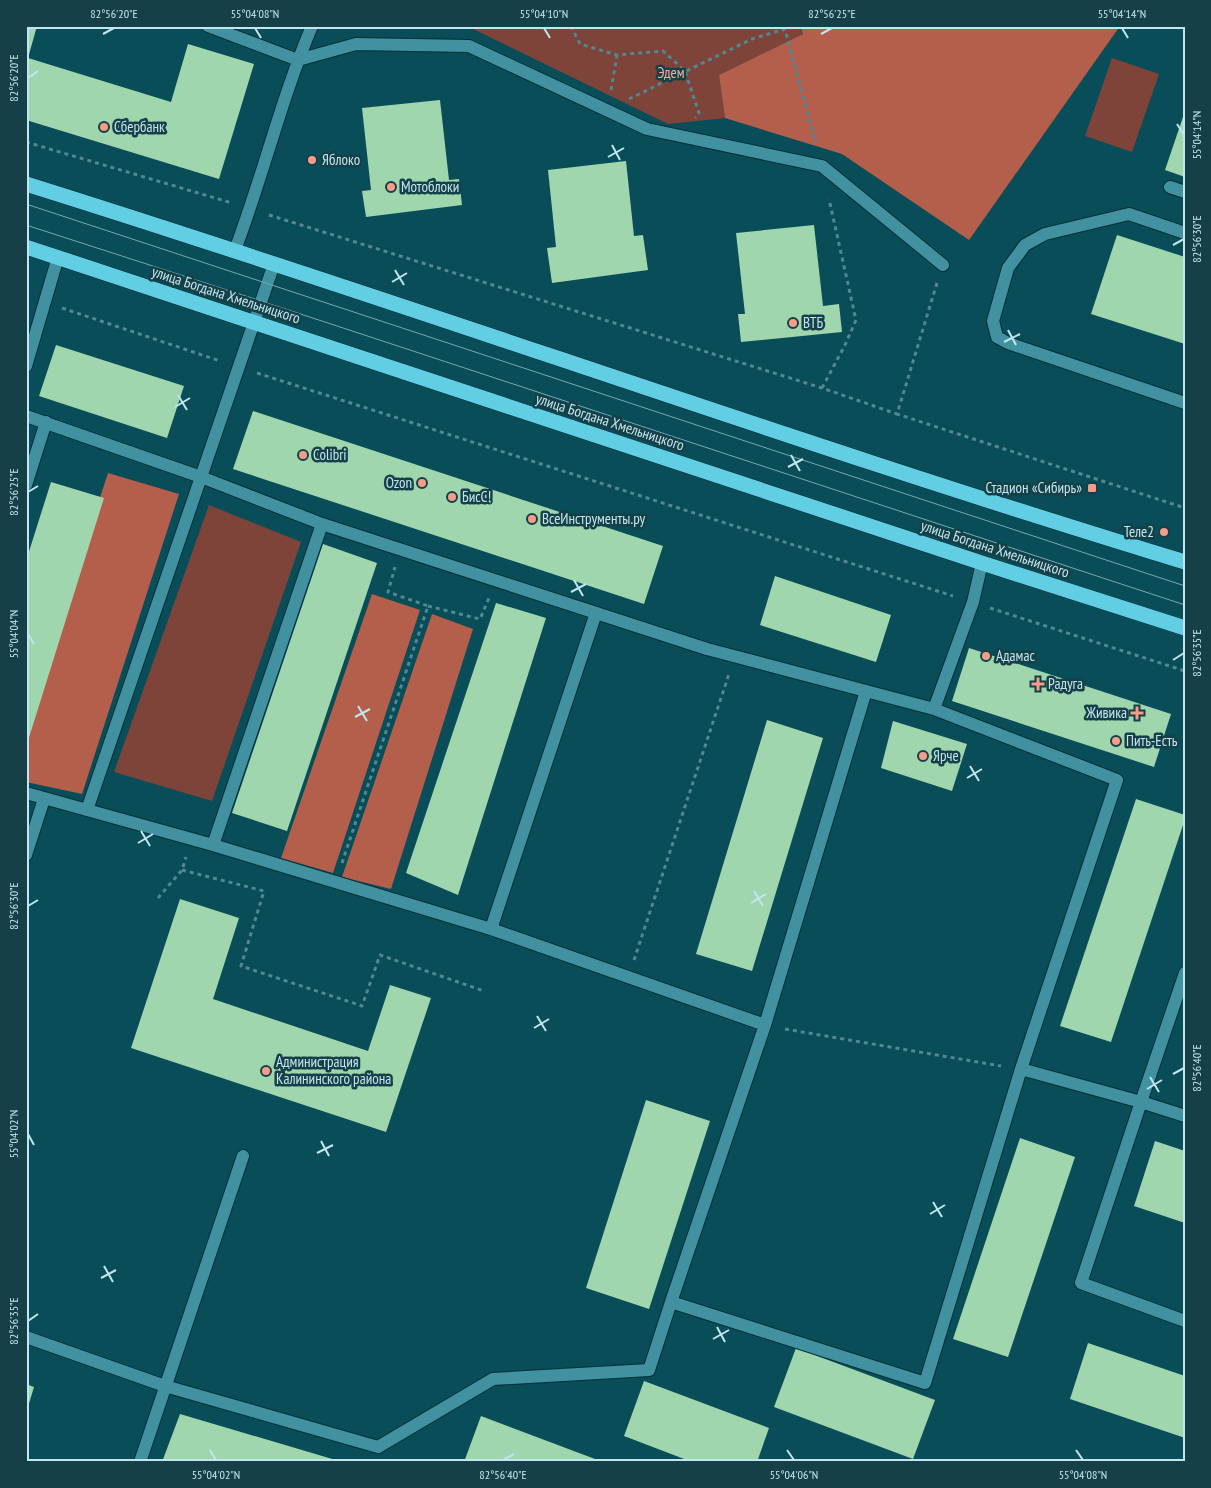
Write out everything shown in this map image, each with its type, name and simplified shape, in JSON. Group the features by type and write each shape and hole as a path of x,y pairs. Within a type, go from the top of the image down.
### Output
{"highway":[{"path":"26,184 235,250 1006,507 1185,562"},
{"name":"улица Богдана Хмельницкого","path":"26,247 982,563 1185,628"}],"lane":[{"path":"208,26 298,60 356,44 469,46 648,129 822,166 943,265"},
{"path":"235,250 251,209 298,60 312,26"},
{"path":"1170,186 1185,192"},
{"path":"1185,233 1130,214 1045,234 1025,245 1008,268 993,322 997,337 1008,343 1185,403"},
{"path":"26,366 58,257"},
{"path":"87,810 274,264"},
{"path":"26,416 201,477 322,524 496,581 735,657 934,709 1118,780 1021,1069 925,1383 671,1302"},
{"path":"26,485 46,422"},
{"path":"213,845 322,524"},
{"path":"934,709 973,602 982,563"},
{"path":"492,929 596,613"},
{"path":"26,1338 165,1386 378,1447 493,1379 649,1370 765,1026 866,691"},
{"path":"26,793 213,845 492,929 765,1026"},
{"path":"26,855 44,799"},
{"path":"1185,973 1140,1102 1081,1284 1185,1321"},
{"path":"1021,1069 1185,1116"},
{"path":"140,1462 243,1156"}],"path":[{"path":"571,26 580,44 616,55 663,51 685,71 699,113 679,135"},
{"path":"607,110 752,39 785,27 822,166 856,320 822,388"},
{"path":"607,110 616,55"},
{"path":"26,142 251,209 822,388 1185,508"},
{"path":"898,414 943,265"},
{"path":"45,302 239,368 1185,670"},
{"path":"400,550 388,592 428,606 480,619 496,581"},
{"path":"335,882 428,606"},
{"path":"628,977 735,657"},
{"path":"158,898 182,870 191,840"},
{"path":"182,870 264,891 241,966 362,1006 380,955 484,991"},
{"path":"765,1026 1021,1069"}],"green space":[{"name":"Эдем","path":"467,26 801,26 803,34 719,75 725,118 668,124"},
{"path":"1112,58 1159,74 1132,152 1085,136"},
{"path":"209,505 301,542 212,801 114,772"}],"shaded area":[{"path":"801,26 1120,26 969,240 842,154 725,118 719,75 803,34"},
{"path":"108,473 179,494 82,794 26,782 26,722"},
{"path":"372,594 420,610 333,873 281,858"},
{"path":"432,614 473,629 391,889 342,877"}],"building":[{"path":"26,26 37,26 28,58 171,102 188,44 254,64 219,179 26,120"},
{"path":"440,100 449,180 459,179 462,205 366,217 362,191 371,190 362,108"},
{"path":"1185,114 1185,177 1165,170"},
{"path":"626,161 634,236 643,235 648,270 552,283 547,248 556,247 548,170"},
{"path":"814,225 823,306 839,304 842,332 741,342 738,314 745,314 736,233"},
{"path":"1117,235 1185,257 1185,344 1091,314"},
{"path":"56,345 184,386 167,438 39,396"},
{"path":"253,411 663,546 644,604 233,469"},
{"path":"51,482 104,498 27,744 26,561"},
{"path":"323,544 377,563 287,831 232,813"},
{"path":"775,576 891,615 876,662 760,625"},
{"path":"496,603 546,618 458,895 406,873"},
{"path":"969,648 1171,714 1154,767 952,701"},
{"path":"767,720 823,738 752,971 696,954"},
{"name":"Ярче","path":"893,721 967,744 952,791 881,768"},
{"path":"1136,799 1185,815 1185,819 1111,1042 1060,1026"},
{"path":"180,899 239,918 213,999 368,1051 390,985 431,998 386,1132 131,1048"},
{"path":"646,1100 710,1121 649,1309 586,1288"},
{"path":"1020,1138 1075,1157 1008,1357 953,1339"},
{"path":"1155,1141 1185,1151 1185,1223 1134,1206"},
{"path":"1088,1343 1185,1376 1185,1438 1070,1399"},
{"path":"796,1348 935,1400 913,1459 774,1407"},
{"path":"644,1381 769,1428 757,1462 692,1462 624,1436"},
{"path":"26,1384 34,1387 27,1410 26,1410"},
{"path":"180,1414 339,1461 339,1462 162,1462"},
{"path":"481,1416 603,1462 464,1462"}],"tram line":[{"path":"26,204 1185,586"},
{"path":"26,225 1185,605"}],"place":[{"name":"Сбербанк","path":"104,127"},
{"name":"Яблоко","path":"312,160"},
{"name":"Мотоблоки","path":"391,187"},
{"name":"ВТБ","path":"793,323"},
{"name":"Colibri","path":"303,455"},
{"name":"Ozon","path":"422,483"},
{"name":"Стадион «Сибирь»","path":"1092,488"},
{"name":"БисС!","path":"452,497"},
{"name":"ВсеИнструменты.ру","path":"532,519"},
{"name":"Теле2","path":"1164,532"},
{"name":"Адамас","path":"986,656"},
{"name":"Радуга","path":"1038,684"},
{"name":"Живика","path":"1137,713"},
{"name":"Пить-Есть","path":"1116,741"},
{"name":"Ярче","path":"923,756"},
{"name":"Администрация Калининского района","path":"266,1071"}]}
